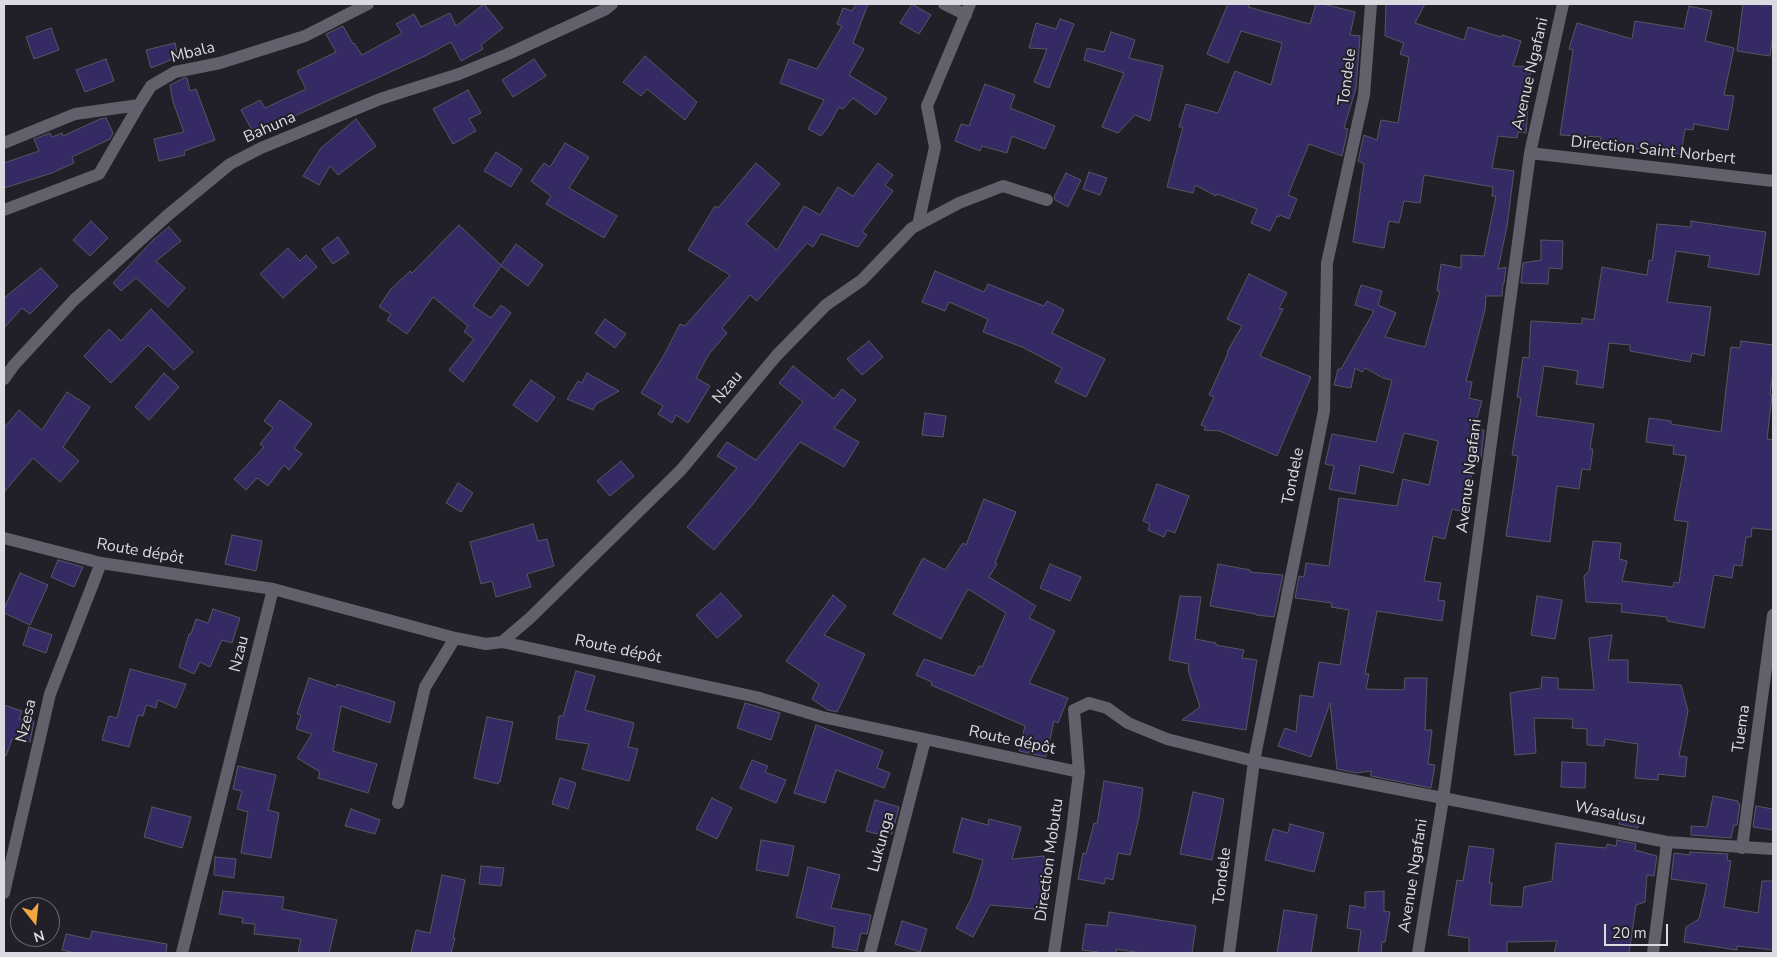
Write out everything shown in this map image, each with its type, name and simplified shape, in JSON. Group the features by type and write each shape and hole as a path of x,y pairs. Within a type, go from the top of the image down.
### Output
{"street":[{"name":"Mbala","path":"4,210 98,174 151,86 175,72 220,63 305,36 368,4"},
{"name":"Bahuna","path":"4,379 14,365 74,300 168,215 230,164 261,148 380,99 459,74 508,54 606,9 612,4"},
{"path":"918,225 934,147 927,106 968,10 944,4"},
{"name":"Tondele","path":"1229,953 1254,761 1324,411 1327,263 1364,95 1371,4"},
{"name":"Avenue Ngafani","path":"1418,953 1443,799 1530,153 1563,4"},
{"path":"4,144 75,114 139,105"},
{"name":"Direction Saint Norbert","path":"1530,153 1773,181"},
{"name":"Nzau","path":"502,642 530,618 681,470 777,355 826,305 862,280 912,228 959,203 1003,186 1047,200"},
{"name":"Route dépôt","path":"4,538 101,563 273,589"},
{"name":"Nzesa","path":"4,893 50,694 101,563"},
{"path":"273,589 455,638 486,644 502,642"},
{"name":"Nzau","path":"182,953 273,589"},
{"name":"Tuema","path":"1742,848 1773,615"},
{"path":"398,803 425,687 455,638"},
{"name":"Route dépôt","path":"502,642 756,697 822,717 1079,772 1074,710 1089,703 1107,708 1128,723 1167,740 1254,761 1443,799"},
{"name":"Lukunga","path":"870,953 926,740"},
{"name":"Direction Mobutu","path":"1054,953 1079,772"},
{"name":"Wasalusu","path":"1443,799 1667,842 1773,849"},
{"path":"1653,953 1667,842"}],"building":[{"path":"484,4 503,28 481,45 483,49 461,61 451,42 425,56 275,125 275,127 256,137 241,110 260,100 265,108 306,89 297,71 336,52 326,34 343,26 362,55 402,33 396,24 414,14 421,27 450,13 456,26"},
{"path":"856,4 868,4 853,43 864,49 849,75 887,98 876,115 853,98 843,109 839,107 821,136 808,129 824,100 780,83 789,59 817,69 842,26 837,24 843,8 852,11"},
{"path":"912,4 931,15 919,34 900,23"},
{"path":"1228,4 1249,4 1248,7 1310,24 1316,4 1323,4 1355,12 1350,35 1360,36 1356,88 1344,128 1348,129 1342,156 1309,144 1288,195 1297,199 1289,219 1280,215 1279,217 1277,216 1270,231 1251,223 1257,209 1217,194 1216,196 1195,185 1193,193 1167,187 1183,127 1179,127 1186,104 1218,113 1235,71 1271,85 1282,43 1241,31 1228,63 1207,54"},
{"path":"1386,4 1425,4 1415,23 1464,40 1468,27 1521,41 1513,66 1531,67 1526,133 1518,132 1517,138 1498,136 1492,168 1514,171 1507,226 1498,269 1506,267 1502,296 1486,296 1485,310 1466,381 1472,382 1469,398 1482,401 1474,429 1484,430 1481,458 1475,458 1464,512 1452,509 1445,539 1433,536 1424,581 1441,583 1438,600 1445,601 1442,621 1377,611 1365,674 1369,674 1366,689 1404,690 1405,678 1427,678 1425,730 1432,730 1428,764 1435,765 1431,788 1371,776 1371,771 1356,773 1337,769 1330,703 1311,757 1278,746 1285,728 1296,732 1300,695 1313,697 1319,662 1340,665 1349,610 1331,607 1332,603 1295,598 1299,576 1304,577 1306,563 1329,566 1339,498 1397,506 1403,479 1429,485 1438,441 1404,433 1393,473 1360,465 1355,494 1329,489 1334,466 1325,464 1332,434 1376,442 1392,380 1383,378 1365,368 1362,372 1355,368 1351,388 1334,385 1338,369 1341,369 1374,311 1355,305 1361,285 1382,291 1378,305 1396,313 1385,337 1425,347 1440,291 1437,291 1441,264 1461,268 1461,255 1484,256 1496,196 1492,196 1493,187 1424,175 1420,203 1404,201 1399,223 1389,221 1384,248 1353,242 1364,164 1358,161 1364,135 1377,140 1381,120 1398,123 1409,57 1400,54 1404,43 1385,36"},
{"path":"1743,4 1773,5 1773,34 1770,56 1737,51"},
{"path":"1689,6 1712,11 1705,41 1734,48 1724,95 1734,96 1728,130 1694,124 1693,130 1685,129 1681,154 1600,144 1601,137 1560,135 1573,50 1569,49 1577,23 1632,39 1635,21 1684,29"},
{"path":"1060,19 1074,24 1049,88 1034,82 1047,49 1029,48 1036,23 1056,29"},
{"path":"51,28 59,50 34,59 26,37"},
{"path":"1111,32 1135,40 1129,58 1163,66 1150,121 1135,115 1118,133 1102,127 1124,73 1084,60 1087,48 1104,52"},
{"path":"175,43 178,57 151,68 146,50"},
{"path":"645,56 697,102 685,120 647,89 641,96 623,82"},
{"path":"106,59 114,81 85,92 76,70"},
{"path":"534,59 546,76 513,97 502,80"},
{"path":"187,78 190,91 196,89 215,140 184,151 185,155 159,161 154,139 184,132 173,102 170,85"},
{"path":"985,84 1015,95 1010,108 1055,126 1045,149 1012,136 1007,153 982,146 980,151 955,141 961,124 969,126"},
{"path":"468,90 481,113 469,119 476,131 453,144 433,109"},
{"path":"106,118 113,133 110,139 72,157 74,163 52,173 4,188 4,163 39,151 34,139 50,133 52,137 62,133 63,136"},
{"path":"356,119 376,146 338,175 330,166 319,185 303,176 321,148"},
{"path":"565,143 589,157 569,188 617,216 604,238 546,204 551,196 531,181 544,163 550,167"},
{"path":"496,152 522,169 511,187 484,171"},
{"path":"756,163 780,184 746,224 777,250 804,206 820,215 838,187 853,196 878,163 893,175 885,185 893,191 862,232 867,235 858,247 821,234 813,247 807,243 757,301 750,295 722,328 727,333 709,354 696,378 710,386 688,423 676,415 672,423 658,414 663,406 641,393 680,324 685,326 730,275 688,250 715,206 718,208"},
{"path":"1089,172 1107,178 1100,195 1083,189"},
{"path":"1066,173 1081,180 1068,207 1055,200 1054,197"},
{"path":"91,221 108,238 90,256 73,240"},
{"path":"1691,221 1766,232 1759,275 1708,267 1710,256 1676,251 1667,302 1711,307 1704,356 1692,353 1690,362 1630,351 1630,345 1609,343 1603,388 1576,384 1578,371 1544,366 1536,416 1594,424 1590,449 1593,449 1590,470 1582,469 1579,489 1557,486 1550,542 1506,536 1518,456 1512,455 1521,398 1517,397 1523,357 1529,358 1531,321 1582,324 1582,318 1594,320 1602,267 1647,275 1649,260 1652,261 1657,224 1691,227"},
{"path":"459,225 501,265 516,244 543,265 528,286 501,266 473,306 491,318 501,305 511,313 463,382 449,370 474,339 464,332 468,326 433,297 407,334 387,320 391,314 379,307 390,290 410,271 412,273"},
{"path":"169,227 181,241 156,261 185,288 168,307 136,278 121,291 113,283 153,240"},
{"path":"338,237 349,253 333,264 322,249"},
{"path":"1541,240 1563,241 1562,269 1549,268 1548,284 1521,283 1523,263 1541,260"},
{"path":"288,248 300,261 306,255 317,267 283,298 260,274"},
{"path":"41,268 58,286 30,314 22,308 4,328 4,298"},
{"path":"935,271 984,292 988,284 1044,306 1047,301 1064,310 1052,333 1105,359 1086,397 1055,382 1062,368 1022,347 983,332 988,319 949,302 945,311 922,302"},
{"path":"1249,274 1287,293 1279,308 1283,309 1260,356 1311,377 1277,456 1220,431 1204,430 1206,427 1201,425 1214,397 1209,395 1227,352 1242,326 1227,319"},
{"path":"151,309 193,352 174,370 148,345 111,383 84,356 109,329 121,341"},
{"path":"605,319 626,334 615,348 595,333"},
{"path":"869,341 883,357 862,375 847,359"},
{"path":"1741,341 1773,345 1773,371 1770,395 1772,395 1767,439 1773,440 1773,530 1752,528 1751,537 1746,537 1742,566 1734,565 1732,578 1714,575 1704,628 1667,621 1667,617 1621,612 1622,604 1586,602 1584,576 1589,571 1593,541 1621,543 1619,559 1627,561 1622,581 1673,587 1674,582 1679,583 1688,522 1674,520 1686,456 1673,454 1674,446 1646,442 1649,418 1671,421 1671,424 1721,432 1731,347 1740,348"},
{"path":"793,366 834,399 842,389 856,400 834,428 859,442 844,467 800,442 752,505 714,550 687,527 737,468 717,456 727,442 756,460 803,402 779,383"},
{"path":"164,373 179,387 149,420 135,407"},
{"path":"587,373 619,391 596,404 593,410 567,399 578,381 582,383"},
{"path":"531,380 555,397 537,422 513,405"},
{"path":"67,392 90,407 63,447 79,461 60,482 33,458 4,492 4,428 19,410 42,430"},
{"path":"280,400 312,424 294,448 302,454 289,470 284,465 268,486 257,478 246,490 234,479 264,447 260,444 273,428 264,421"},
{"path":"925,413 946,416 943,437 922,435"},
{"path":"621,461 634,476 610,496 597,481"},
{"path":"458,483 473,493 461,512 446,503"},
{"path":"1157,484 1189,496 1175,533 1167,530 1164,537 1148,530 1150,524 1143,521"},
{"path":"984,499 1016,512 995,563 997,564 989,577 1036,606 1029,618 1055,631 1029,683 1068,698 1058,723 1054,721 1046,757 1019,751 1025,726 931,685 932,682 916,675 924,659 974,676 979,666 982,667 1006,613 968,589 941,639 893,614 923,558 945,570 963,543 966,545"},
{"path":"533,524 538,541 547,539 554,566 527,574 531,587 496,597 492,581 481,584 470,542"},
{"path":"232,535 262,541 256,571 225,564"},
{"path":"58,560 83,567 74,587 51,577"},
{"path":"1050,564 1081,577 1070,601 1040,588"},
{"path":"1218,564 1250,570 1250,572 1283,575 1274,617 1210,606"},
{"path":"20,573 48,585 30,625 4,613"},
{"path":"721,593 742,616 717,638 696,615"},
{"path":"833,595 846,606 824,635 865,654 837,712 828,710 812,699 819,684 786,661"},
{"path":"1180,596 1201,597 1195,639 1244,650 1242,658 1257,660 1246,730 1182,720 1200,707 1188,670 1189,664 1169,660"},
{"path":"1537,596 1562,600 1555,639 1531,635"},
{"path":"213,609 240,618 232,643 222,640 210,667 200,662 194,674 179,667 189,634 191,634 196,619 208,623"},
{"path":"29,627 52,635 46,653 23,645"},
{"path":"1612,635 1608,660 1628,660 1628,682 1681,685 1688,711 1679,756 1687,757 1685,777 1658,774 1658,780 1635,778 1638,744 1605,739 1604,746 1587,745 1587,729 1572,728 1573,719 1534,718 1536,753 1515,755 1510,693 1541,688 1542,677 1558,678 1558,689 1594,690 1589,638"},
{"path":"130,669 186,684 176,708 158,700 156,708 146,705 143,716 138,715 129,747 102,740 109,716 117,718"},
{"path":"576,671 595,676 585,710 634,723 628,747 638,749 629,781 582,769 589,744 556,739 559,716 563,716"},
{"path":"309,678 336,687 337,684 395,702 390,723 341,706 333,751 377,764 368,793 318,778 320,772 297,758 312,734 296,729 301,715 297,714"},
{"path":"745,703 780,713 771,740 737,728"},
{"path":"4,705 22,711 19,719 34,721 30,742 12,739 6,756 4,755"},
{"path":"487,717 513,722 498,784 474,778"},
{"path":"816,725 883,751 877,768 890,773 884,788 836,770 825,803 794,793"},
{"path":"752,760 768,766 765,772 786,780 776,803 740,788"},
{"path":"1562,762 1586,763 1585,788 1561,787"},
{"path":"238,766 276,775 268,810 279,813 271,858 241,853 248,812 237,809 242,791 233,789"},
{"path":"560,778 576,783 568,809 552,804"},
{"path":"1104,781 1143,788 1139,817 1130,855 1118,853 1113,880 1106,878 1104,884 1078,879 1083,853 1086,854 1094,823 1097,824"},
{"path":"1193,792 1224,799 1212,860 1180,854"},
{"path":"1713,796 1738,801 1738,804 1740,804 1737,825 1734,825 1731,838 1691,835 1691,826 1707,827"},
{"path":"712,798 732,808 717,839 696,829"},
{"path":"875,800 899,807 892,834 882,831 877,834 866,831"},
{"path":"1756,806 1773,809 1773,830 1753,827"},
{"path":"152,807 191,817 182,848 144,837"},
{"path":"351,809 380,820 375,834 345,826"},
{"path":"1621,813 1640,816 1638,828 1619,824"},
{"path":"962,818 988,825 989,819 1021,827 1012,859 1044,856 1047,887 1049,887 1046,910 990,905 973,937 956,928 971,899 983,860 953,852"},
{"path":"1290,824 1324,833 1314,872 1265,860 1273,829 1288,833"},
{"path":"761,840 794,846 788,876 756,870"},
{"path":"1617,840 1636,844 1635,850 1657,856 1654,876 1647,875 1645,902 1636,905 1629,953 1554,953 1557,941 1507,942 1507,953 1469,953 1469,938 1448,935 1457,880 1463,881 1469,846 1494,849 1489,883 1492,883 1490,905 1522,907 1524,887 1552,881 1556,843 1606,848 1607,844 1616,846"},
{"path":"1690,852 1728,854 1727,860 1731,861 1724,907 1758,913 1762,881 1773,881 1773,950 1737,946 1737,950 1684,942 1686,927 1699,919 1707,884 1671,879 1674,853 1690,855"},
{"path":"215,857 236,859 234,878 214,875"},
{"path":"481,866 504,868 501,886 479,884"},
{"path":"808,867 840,875 831,908 871,915 867,934 861,933 857,951 832,947 835,927 796,917"},
{"path":"442,875 465,880 451,953 411,953 416,930 430,933"},
{"path":"223,891 284,897 282,909 337,920 329,953 298,953 301,939 254,934 255,924 242,923 243,918 219,914"},
{"path":"1384,891 1384,911 1390,912 1385,942 1382,942 1381,953 1358,953 1361,930 1347,928 1350,905 1365,908 1365,892"},
{"path":"1284,910 1317,915 1311,953 1277,953"},
{"path":"1109,912 1196,926 1192,953 1141,953 1116,949 1116,953 1098,953 1082,950 1086,924 1107,926"},
{"path":"902,921 927,929 920,952 895,944"},
{"path":"92,931 167,944 166,953 76,953 62,950 66,934 90,939"}]}
